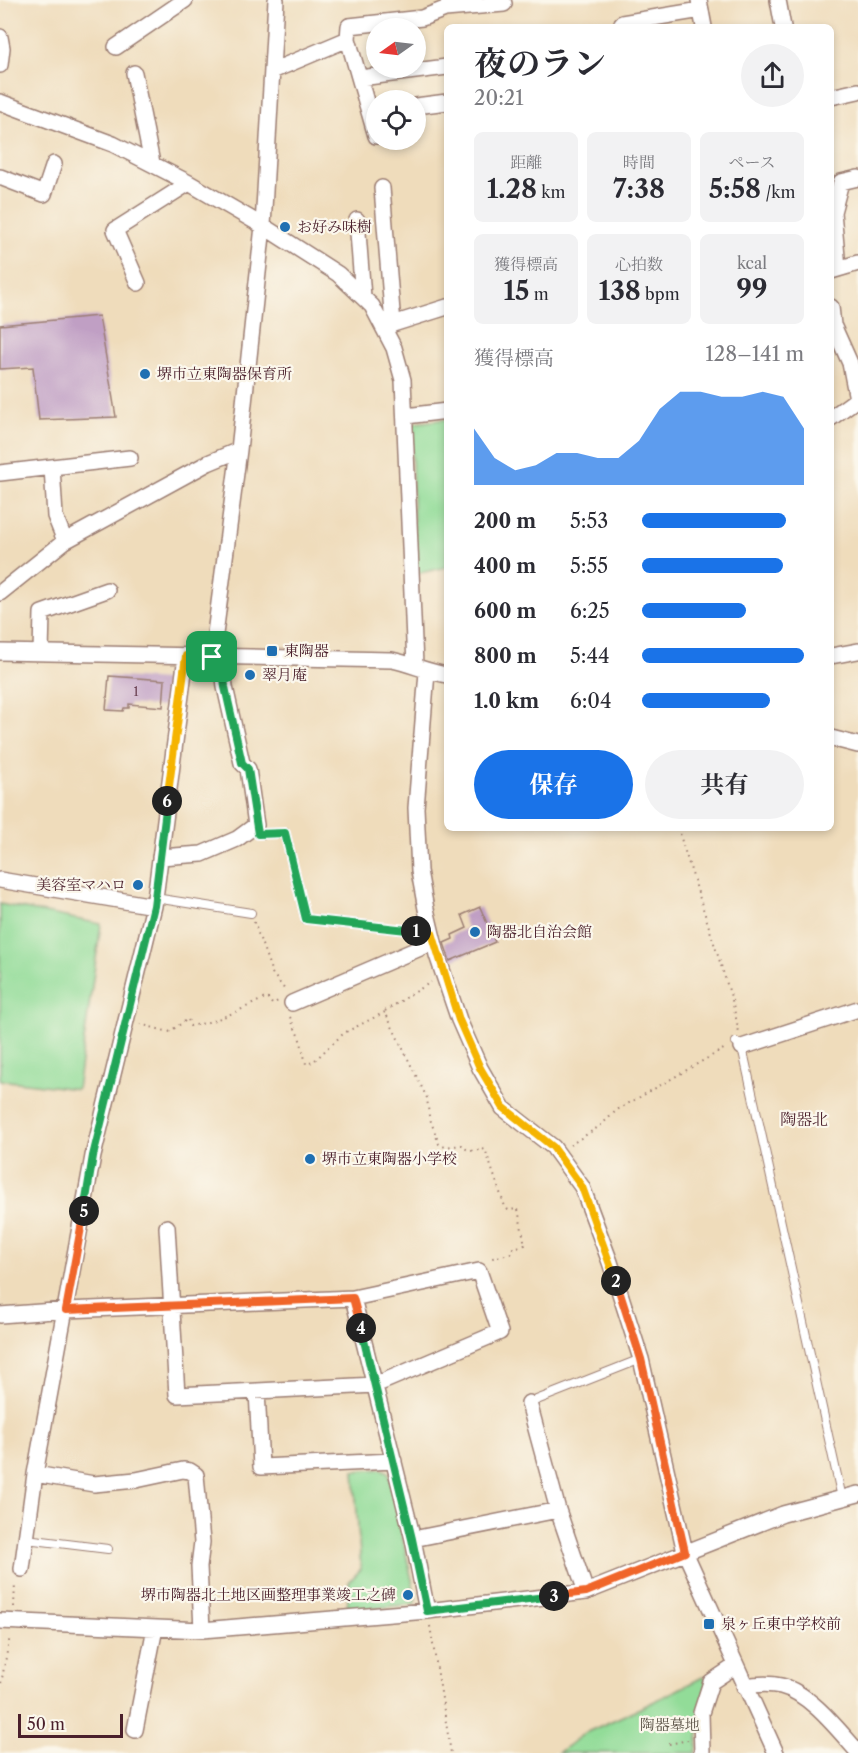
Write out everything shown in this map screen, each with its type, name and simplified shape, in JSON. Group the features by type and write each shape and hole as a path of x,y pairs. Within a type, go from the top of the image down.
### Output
{"street":[{"path":"116,47 185,0"},
{"path":"160,857 202,854 237,839 256,825 248,769 242,763 217,657 263,226 276,0"},
{"path":"366,93 348,39 348,26 422,18 444,5 504,3 503,0"},
{"path":"778,0 782,24"},
{"path":"622,24 700,5 703,24"},
{"path":"0,37 2,48 0,65"},
{"path":"272,71 348,39"},
{"path":"360,78 444,67"},
{"path":"134,73 152,163"},
{"path":"834,96 858,91"},
{"path":"0,102 113,144 189,183 263,226 338,274 372,306 389,327"},
{"path":"426,105 444,102"},
{"path":"0,177 44,194 54,164"},
{"path":"834,208 841,182 858,178"},
{"path":"138,283 115,230 189,183"},
{"path":"382,188 389,327 403,380 406,416 409,560 421,669 416,808 419,871 433,938 459,1020 476,1058 503,1107 553,1147 582,1187 610,1262 641,1359 685,1552 776,1753"},
{"path":"357,219 363,297"},
{"path":"834,240 835,269 858,263"},
{"path":"389,327 444,308"},
{"path":"834,329 850,363 858,399 834,416"},
{"path":"406,416 444,411"},
{"path":"0,593 65,542 208,463 239,450"},
{"path":"0,473 130,458"},
{"path":"52,467 55,516 65,542"},
{"path":"40,653 42,613 107,590"},
{"path":"834,655 858,651"},
{"path":"0,652 392,660 444,674"},
{"path":"22,1569 35,1474 93,1156 154,902 186,656"},
{"path":"834,739 858,745"},
{"path":"0,880 154,902"},
{"path":"288,1006 433,938"},
{"path":"739,1045 858,1009"},
{"path":"0,1314 171,1305 353,1298 479,1271 500,1332 375,1385 177,1395 171,1305 167,1227"},
{"path":"353,1298 394,1461 427,1611"},
{"path":"257,1391 261,1467 394,1461"},
{"path":"529,1403 558,1510 586,1592"},
{"path":"35,1474 94,1484 136,1480 183,1470 196,1475 202,1542 199,1566 202,1630"},
{"path":"0,1621 202,1630 427,1611 586,1592 783,1514 858,1494"},
{"path":"412,1539 558,1510"},
{"path":"135,1730 155,1628"},
{"path":"702,1753 701,1713 711,1682 735,1666"},
{"path":"744,1686 766,1683 784,1686 806,1698 858,1752"}],"lane":[{"path":"256,825 258,834 285,833 306,919 433,938"},
{"path":"154,902 251,913"},
{"path":"739,1045 842,1498"},
{"path":"529,1403 641,1359"},
{"path":"26,1539 108,1549"}],"path":[{"path":"557,1153 600,1126 617,1110 739,1045 740,1034 732,1000 680,831"},
{"path":"251,913 272,973 280,981 301,1042 306,1064 314,1062 344,1033 385,1012 443,974"},
{"path":"126,1020 169,1032 188,1019 190,1026 204,1024 239,1011 267,997 272,1004 288,1006"},
{"path":"385,1012 427,1098 429,1116 439,1144 445,1147 462,1144 472,1152 485,1149 504,1204 508,1210 518,1209 525,1245 513,1248 510,1254 488,1259"},
{"path":"427,1611 451,1753"},
{"path":"669,1744 703,1736"}],"green space":[{"path":"444,419 444,568 415,574 411,426 415,423"},
{"path":"0,904 101,924 77,1089 0,1080"},
{"path":"382,1469 388,1472 416,1598 414,1604 347,1611 349,1582 361,1569 354,1471"},
{"name":"陶器墓地","path":"703,1677 707,1681 696,1753 558,1753 585,1733"}],"building":[{"path":"99,316 116,417 39,420 33,367 0,369 0,325"},
{"path":"109,676 165,680 163,707 129,704 129,708 124,708 123,711 106,710"},
{"name":"陶器北自治会館","path":"480,907 495,942 450,961 444,943 453,939 452,935 467,928 462,915"}],"place":[{"name":"お好み味樹","path":"285,227"},
{"name":"堺市立東陶器保育所","path":"145,374"},
{"name":"東陶器","path":"272,651"},
{"name":"翠月庵","path":"250,675"},
{"name":"美容室マハロ","path":"138,885"},
{"name":"陶器北自治会館","path":"475,932"},
{"name":"堺市立東陶器小学校","path":"310,1159"},
{"name":"堺市陶器北土地区画整理事業竣工之碑","path":"408,1595"},
{"name":"泉ヶ丘東中学校前","path":"709,1624"}],"district":[{"name":"陶器北","path":"804,1119"}],"route":[{"path":"186,656 212,657 222,658 225,687 242,763 248,769 258,834 285,833 306,919 432,933 437,956 459,1020 480,1068 503,1107 553,1147 582,1187 610,1262 641,1359 685,1552 586,1592 427,1611 412,1539 353,1298 66,1310 93,1156 154,906 186,656"}]}
